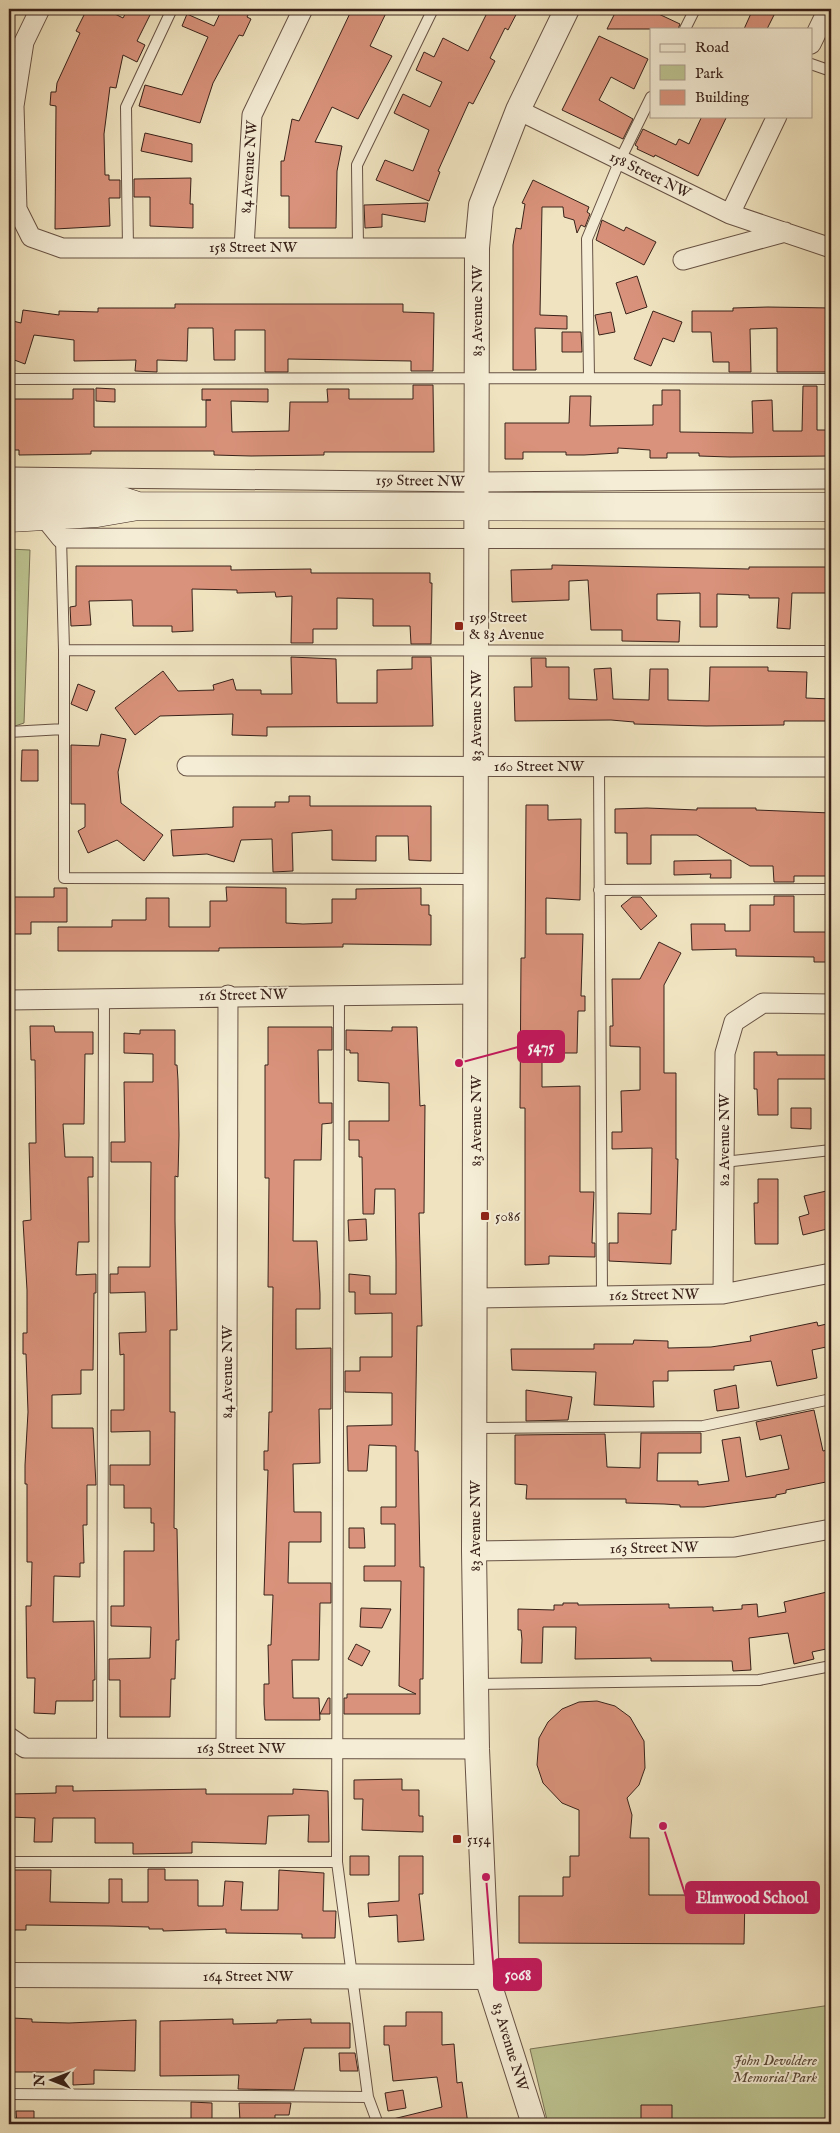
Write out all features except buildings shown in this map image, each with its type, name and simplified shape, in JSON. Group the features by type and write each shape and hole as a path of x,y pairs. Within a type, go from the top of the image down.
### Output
{"main road":[{"name":"159 Street NW","path":"9,491 97,493 138,506"},
{"name":"159 Street NW","path":"9,518 97,513 138,506 476,494 831,507"}],"street":[{"name":"158 Street NW","path":"40,9 24,42 14,106 17,209 31,237 62,248 477,248"},
{"name":"84 Avenue NW","path":"244,247 252,115 303,9"},
{"name":"83 Avenue NW","path":"534,2124 488,1977 476,1749 474,1551 477,994 475,540 477,248 481,205 518,110 567,9"},
{"path":"812,42 828,9"},
{"name":"158 Street NW","path":"518,110 730,214 831,248"},
{"path":"730,214 776,118"},
{"path":"683,260 785,232"},
{"name":"159 Street NW","path":"9,477 476,494 831,479"},
{"path":"44,516 61,538 831,539"},
{"name":"160 Street NW","path":"187,766 831,767"},
{"name":"161 Street NW","path":"9,1000 228,995 477,994"},
{"name":"84 Avenue NW","path":"226,1748 228,995"},
{"name":"82 Avenue NW","path":"724,1294 725,1053 734,1022 764,1004 831,1004"},
{"name":"162 Street NW","path":"475,1298 724,1294 831,1273"},
{"name":"163 Street NW","path":"474,1551 735,1547 831,1529"},
{"name":"163 Street NW","path":"9,1737 25,1748 476,1749"},
{"name":"164 Street NW","path":"9,1975 488,1977"}],"lane":[{"path":"128,248 126,107 172,9"},
{"path":"358,248 357,165 433,9"},
{"path":"686,28 695,9"},
{"path":"812,64 831,71"},
{"path":"589,378 587,239 620,160 650,99"},
{"path":"831,132 831,137"},
{"path":"9,379 831,379"},
{"path":"61,538 64,650 64,878 476,879"},
{"path":"64,650 476,649 831,651"},
{"path":"9,732 64,729"},
{"path":"599,766 602,1296"},
{"path":"599,890 831,889"},
{"path":"339,994 337,1862 368,2097 378,2124"},
{"path":"102,1748 104,998"},
{"path":"724,1162 831,1150"},
{"path":"475,1428 703,1426 831,1399"},
{"path":"476,1684 759,1680 831,1666"},
{"path":"9,1862 337,1862"},
{"path":"9,2094 368,2097"}],"green space":[{"path":"9,549 30,550 24,723 9,728"},
{"name":"John Devoldere Memorial Park","path":"831,2005 831,2124 548,2124 530,2049"}],"place":[{"name":"159 Street & 83 Avenue","path":"459,626"},
{"name":"5475","path":"459,1063"},
{"name":"5086","path":"485,1216"},
{"name":"Elmwood School","path":"663,1826"},
{"name":"5154","path":"457,1839"},
{"name":"5068","path":"486,1877"}]}
